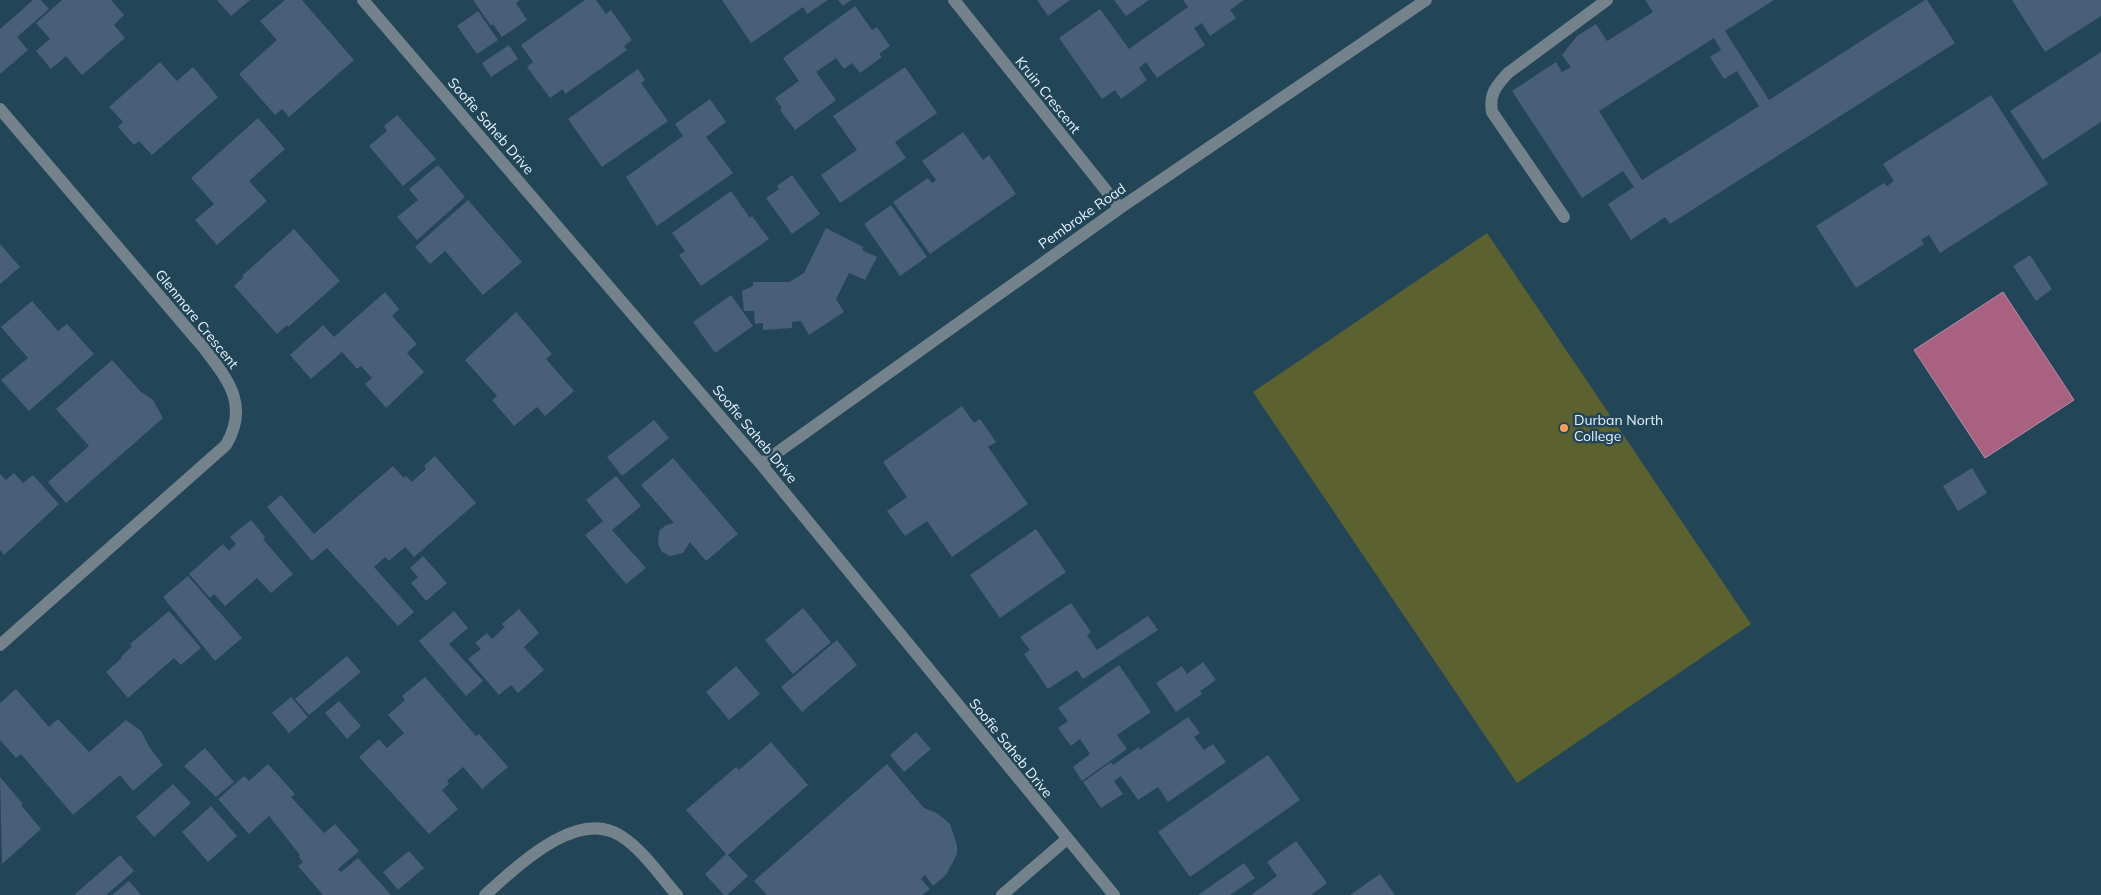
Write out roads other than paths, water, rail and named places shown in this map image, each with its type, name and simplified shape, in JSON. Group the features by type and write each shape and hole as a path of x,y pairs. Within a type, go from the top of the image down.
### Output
{"street":[{"name":"Soofie Saheb Drive","path":"363,0 761,464 1067,840 1114,895"},
{"name":"Kruin Crescent","path":"954,0 1120,208"},
{"name":"Pembroke Road","path":"761,464 1120,208 1426,0"},
{"path":"1564,217 1492,112 1490,98 1498,84 1508,73 1607,0"},
{"name":"Glenmore Crescent","path":"0,109 204,347 233,389 237,418 234,432 226,445 0,645"},
{"path":"485,895 526,859 554,839 579,832 600,829 620,835 626,840 677,895"},
{"path":"1002,895 1067,840"}],"place":[{"name":"Durban North College","path":"1564,428"}]}
